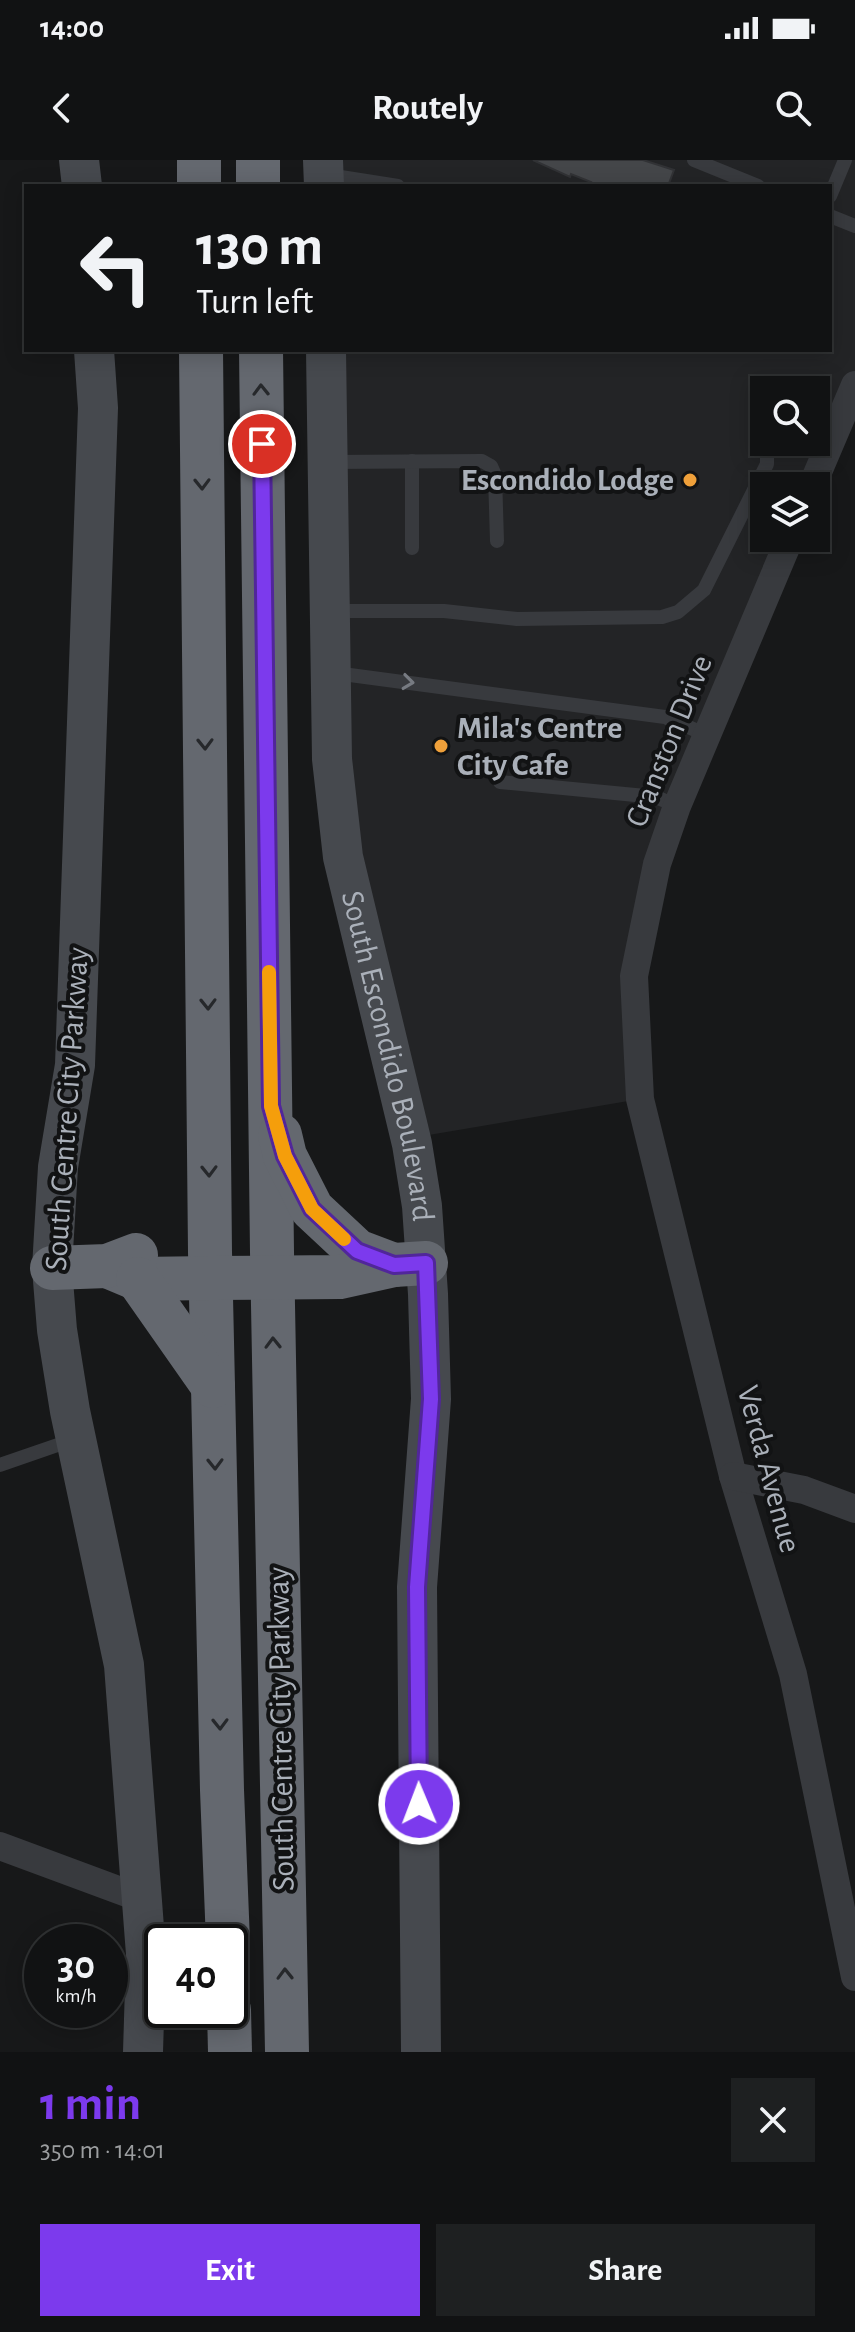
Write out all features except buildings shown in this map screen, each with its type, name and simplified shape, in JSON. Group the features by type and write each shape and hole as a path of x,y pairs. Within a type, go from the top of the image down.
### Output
{"highway":[{"path":"199,160 199,184"},
{"path":"258,160 258,184"},
{"name":"South Centre City Parkway","path":"201,352 213,1386 227,1924"},
{"name":"South Centre City Parkway","path":"261,352 272,1265 287,2052"},
{"path":"271,1106 285,1156 312,1209 357,1251 410,1264"},
{"path":"123,1273 142,1252 211,1265 272,1265 340,1277 410,1264"},
{"path":"52,1268 123,1273 213,1386"},
{"path":"229,2028 230,2052"}],"street":[{"path":"79,160 82,184"},
{"name":"South Centre City Parkway","path":"94,352 98,408 75,1065 58,1167 52,1268 57,1330 76,1439 124,1665 146,1954 143,2052"},
{"name":"South Escondido Boulevard","path":"326,352 332,759 343,857 412,1144 422,1206 410,1264 431,1399 417,1587 421,2052"},
{"path":"818,472 855,385"},
{"name":"Cranston Drive","path":"634,976 657,864 677,806 784,552"},
{"name":"Verda Avenue","path":"634,976 640,1099 733,1476 793,1674 855,1977"},
{"path":"733,1476 804,1490 855,1509"},
{"path":"0,1846 140,1898"}],"lane":[{"path":"694,160 753,184"},
{"path":"832,191 845,160"},
{"path":"323,174 386,184"},
{"path":"832,217 855,226"},
{"path":"330,611 444,611 517,619 662,617 678,612 704,590 767,464 767,456"},
{"path":"412,461 412,548"},
{"path":"327,462 482,461 491,466 495,475 497,541"},
{"path":"330,672 665,717 707,735"},
{"path":"500,782 656,797 677,806"},
{"path":"0,1465 76,1439"}],"shaded area":[{"path":"323,160 855,160 855,385 830,444 830,376 750,376 750,456 825,456 818,472 750,472 750,552 784,552 707,735 634,976 640,1099 411,1138 343,857 326,352 832,352 832,184 324,184"}],"slow traffic":[{"path":"269,972 271,1106 285,1156 312,1209 344,1239"}],"place":[{"name":"Escondido Lodge","path":"690,480"},
{"name":"Mila's Centre City Cafe","path":"441,746"}],"route":[{"path":"262,444 271,1106 285,1156 312,1209 357,1251 394,1265 426,1263 431,1399 417,1587 419,1804"}]}
